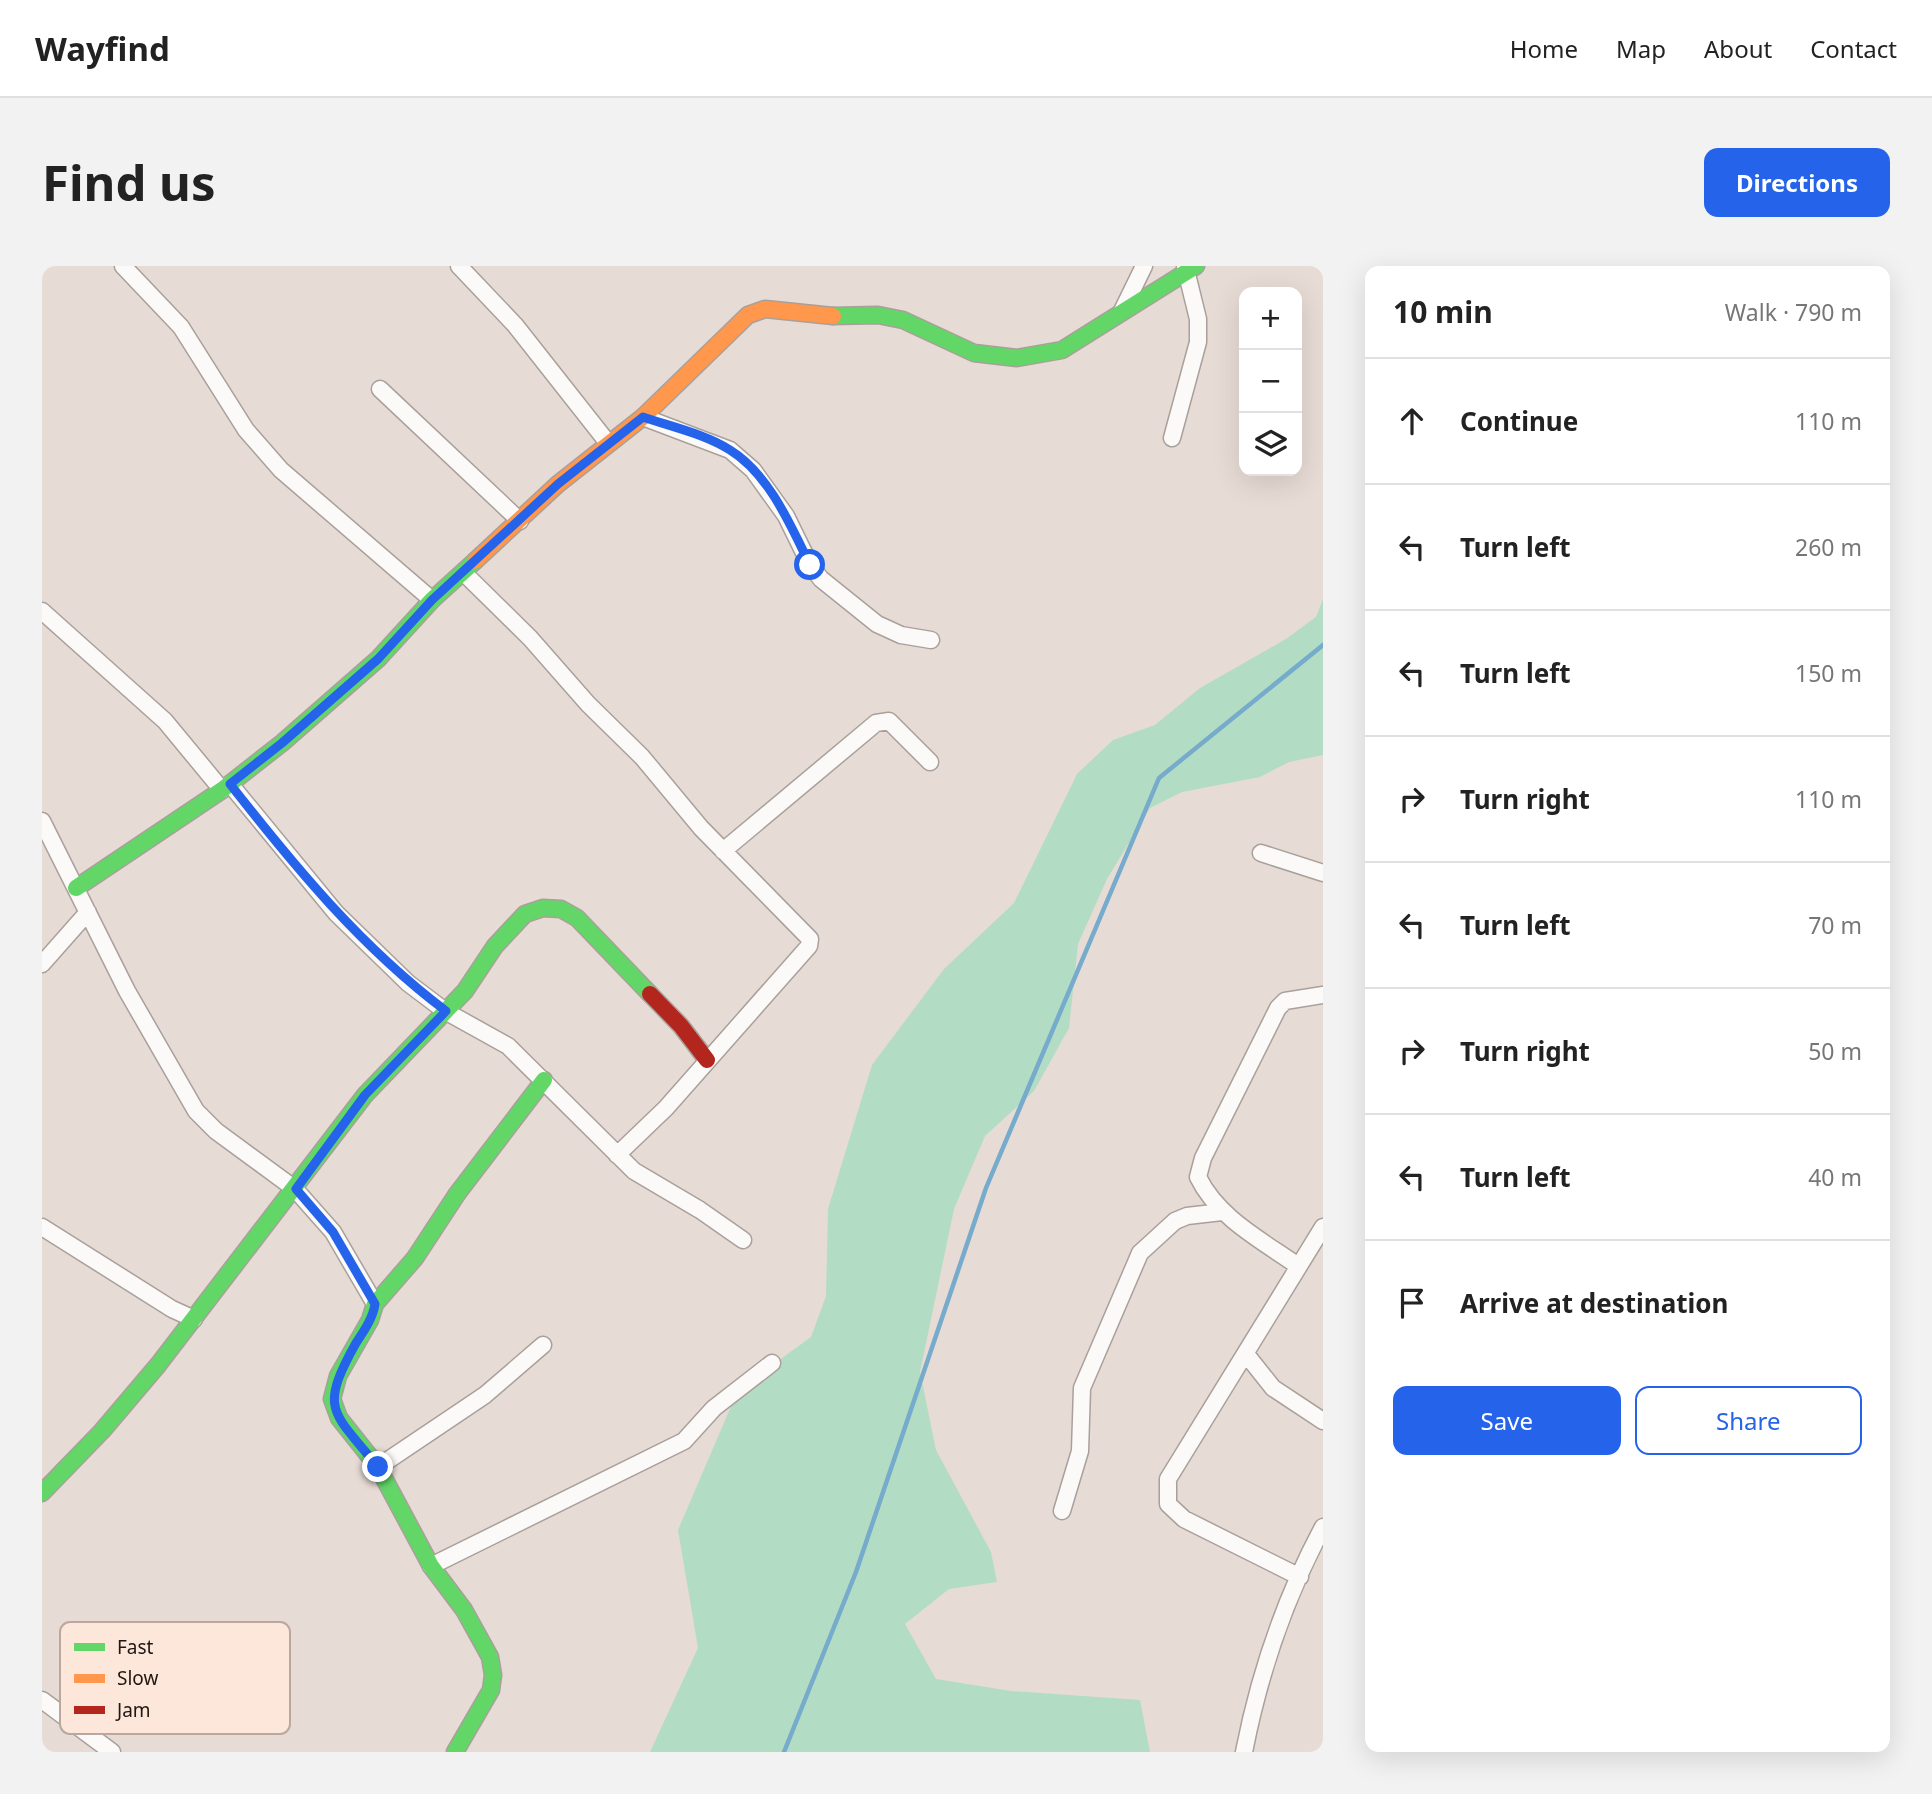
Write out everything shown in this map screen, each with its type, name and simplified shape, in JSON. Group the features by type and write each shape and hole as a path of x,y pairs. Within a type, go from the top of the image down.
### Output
{"street":[{"path":"123,266 181,327 246,430 281,470 432,600"},
{"path":"459,266 515,325 608,443"},
{"path":"1121,312 1144,266"},
{"path":"76,888 226,787 282,743 378,659 432,600 520,522 558,484 643,417 748,315 765,309 814,316 878,315 904,320 974,353 1017,358 1062,350 1190,268 1198,319 1198,342 1182,390 1180,416 1172,438"},
{"path":"380,389 520,522"},
{"path":"643,417 730,450 753,470 786,516 810,565 821,579 877,624 901,635 931,640"},
{"path":"464,573 484,590 588,704 642,757 723,851 808,935 810,943 666,1108 617,1155"},
{"path":"42,611 165,721 336,913 408,983 446,1011 508,1046 634,1171 701,1210 743,1240"},
{"path":"723,851 876,723 889,721 930,762"},
{"path":"43,827 127,992 196,1111 216,1131 296,1189 333,1232 375,1304"},
{"path":"1261,853 1323,873"},
{"path":"42,1493 102,1431 194,1319 223,1278 296,1189 365,1095 465,991 495,946 525,914 543,908 561,909 589,929 681,1026 707,1060"},
{"path":"42,964 88,912"},
{"path":"1298,1266 1222,1212 1207,1195 1198,1177 1203,1158 1278,1008 1285,1001 1323,995"},
{"path":"455,1752 491,1690 493,1675 490,1657 464,1610 431,1566 378,1467 339,1419 332,1399 338,1376 370,1320 375,1304 415,1258 457,1194 544,1080"},
{"path":"1062,1511 1080,1451 1082,1388 1140,1253 1175,1221 1187,1216 1222,1212"},
{"path":"42,1227 144,1292 194,1319"},
{"path":"1300,1577 1195,1525 1168,1503 1168,1479 1323,1227"},
{"path":"378,1467 485,1395 543,1345"},
{"path":"1245,1354 1273,1388 1323,1421"},
{"path":"431,1566 684,1441 714,1408 772,1363"},
{"path":"1244,1752 1255,1699 1300,1577 1323,1527"},
{"path":"42,1700 60,1713"},
{"path":"88,1734 112,1752"}],"green space":[{"path":"1323,599 1323,755 1289,762 1260,777 1182,792 1150,808 1107,879 1078,944 1069,1028 1034,1091 985,1136 954,1209 920,1372 936,1450 991,1552 997,1582 949,1589 905,1624 936,1679 1011,1691 1140,1700 1150,1752 650,1752 698,1648 678,1530 738,1390 811,1337 826,1296 828,1209 872,1065 944,969 1014,903 1077,774 1113,740 1155,725 1200,688 1286,639 1316,617"}],"waterway":[{"path":"784,1752 856,1572 986,1188 1159,778 1323,645"}],"traffic: fast":[{"path":"833,316 878,315 903,320 974,353 1017,358 1062,350 1196,266"},
{"path":"76,888 222,790 282,743 378,659 432,600 475,561"},
{"path":"42,1493 102,1431 158,1365 365,1095 465,991 495,946 525,914 543,908 561,909 577,918 650,994"},
{"path":"455,1752 491,1690 493,1675 490,1657 464,1610 431,1566 378,1467 339,1418 332,1399 338,1376 370,1320 375,1304 415,1258 457,1194 544,1080"}],"traffic: slow":[{"path":"475,561 558,484 643,417 748,315 765,309 833,316"}],"traffic: jam":[{"path":"650,994 681,1026 707,1060"}],"route":[{"path":"378,1467 339,1419 332,1399 338,1376 370,1320 375,1304 333,1232 296,1189 365,1095 446,1011 408,983 336,913 230,784 282,743 378,659 432,600 520,522 558,484 643,417 730,450 753,470 786,516 810,565"}]}
